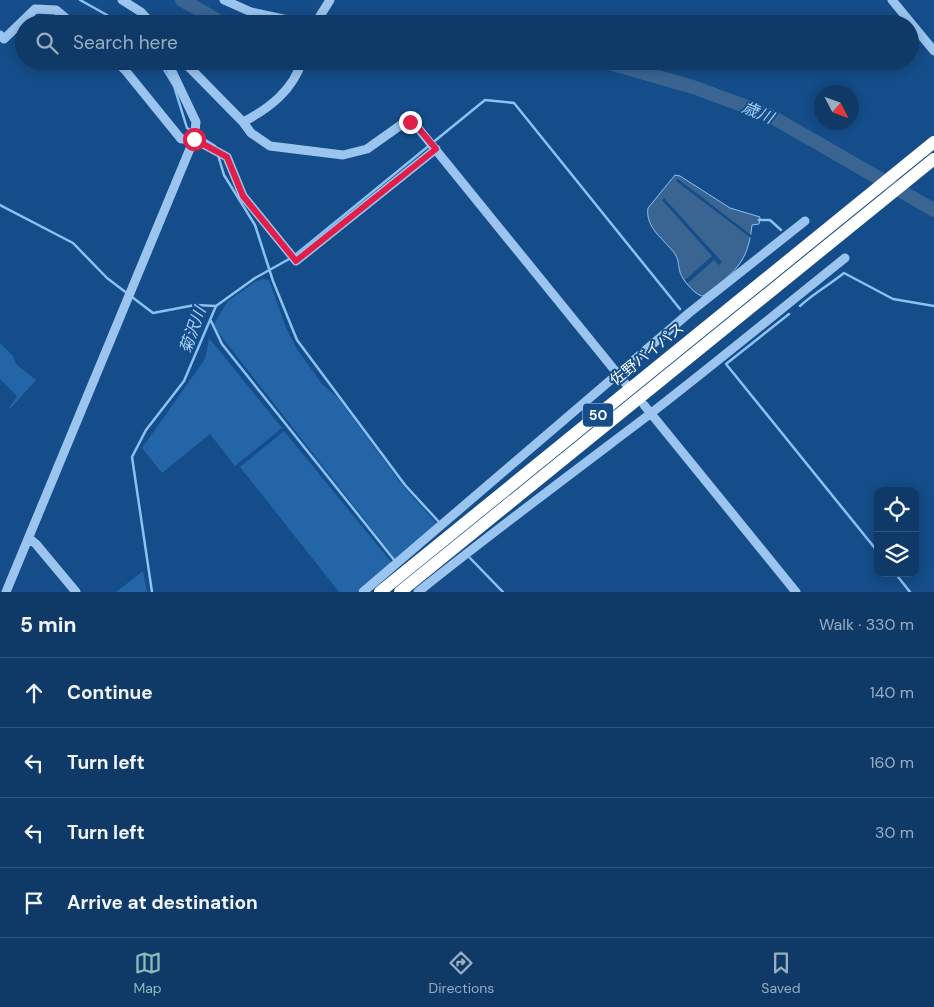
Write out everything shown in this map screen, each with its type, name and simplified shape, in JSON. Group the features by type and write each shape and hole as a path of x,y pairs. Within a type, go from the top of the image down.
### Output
{"highway":[{"name":"佐野バイパス","path":"380,592 934,142"},
{"name":"佐野バイパス","path":"400,592 934,159"}],"street":[{"path":"122,0 144,15"},
{"path":"224,0 251,12 265,15"},
{"path":"321,15 330,0"},
{"path":"892,0 904,15"},
{"path":"29,15 35,9 56,10 62,15"},
{"path":"0,35 4,39 15,28"},
{"path":"919,33 934,51"},
{"path":"125,70 181,140 195,135"},
{"path":"6,592 30,539 195,135 196,122 171,70"},
{"path":"192,70 244,122 256,137 270,146 343,155 367,149 405,122 414,123 625,383"},
{"path":"244,122 258,114 287,91 299,70"},
{"path":"195,135 227,157 243,196 296,261 436,149"},
{"path":"363,592 618,373 805,221"},
{"path":"418,592 509,522 533,500 651,413 845,258"},
{"path":"644,405 796,592"},
{"path":"30,539 76,592"}],"shaded area":[{"path":"675,175 680,176 730,208 760,217 759,224 752,225 750,239 743,259 731,274 703,296 693,291 683,279 676,256 649,222 648,208"},
{"path":"269,280 286,328 297,349 322,384 338,398 403,486 437,524 397,561 217,331 214,324 227,302 256,281"},
{"path":"209,338 282,428 235,466 210,434 162,473 142,448 205,359"},
{"path":"0,343 13,356 17,365 36,380 10,409 17,396 0,379"},
{"path":"284,431 392,563 357,592 339,592 240,467"},
{"path":"143,571 147,592 116,592"}],"pier":[{"path":"678,179 751,235 751,238 676,181"},
{"path":"664,198 722,262 719,265 714,260 688,283 685,280 712,256 662,200"}],"waterway":[{"path":"80,0 107,15"},
{"name":"歳川","path":"182,0 208,15"},
{"path":"164,70 174,86 187,128 192,131"},
{"name":"歳川","path":"634,70 693,87 769,115 934,210"},
{"path":"295,255 485,100 514,103 680,309"},
{"path":"196,134 215,146"},
{"path":"218,155 224,175 255,225 273,281 297,340 405,485 439,522"},
{"name":"菊沢川","path":"0,205 73,243 107,278 153,313 195,305 216,306 184,381 146,430 132,457 152,592"},
{"path":"759,220 770,220 781,230"},
{"path":"216,306 255,278 291,258"},
{"path":"800,306 844,273 893,299 934,306"},
{"path":"789,314 726,364 874,547"},
{"path":"211,321 222,344 395,561"},
{"path":"470,558 503,592"},
{"path":"898,577 910,592"}],"route":[{"path":"194,139 227,157 243,196 296,261 436,149 414,123 410,122"}]}
